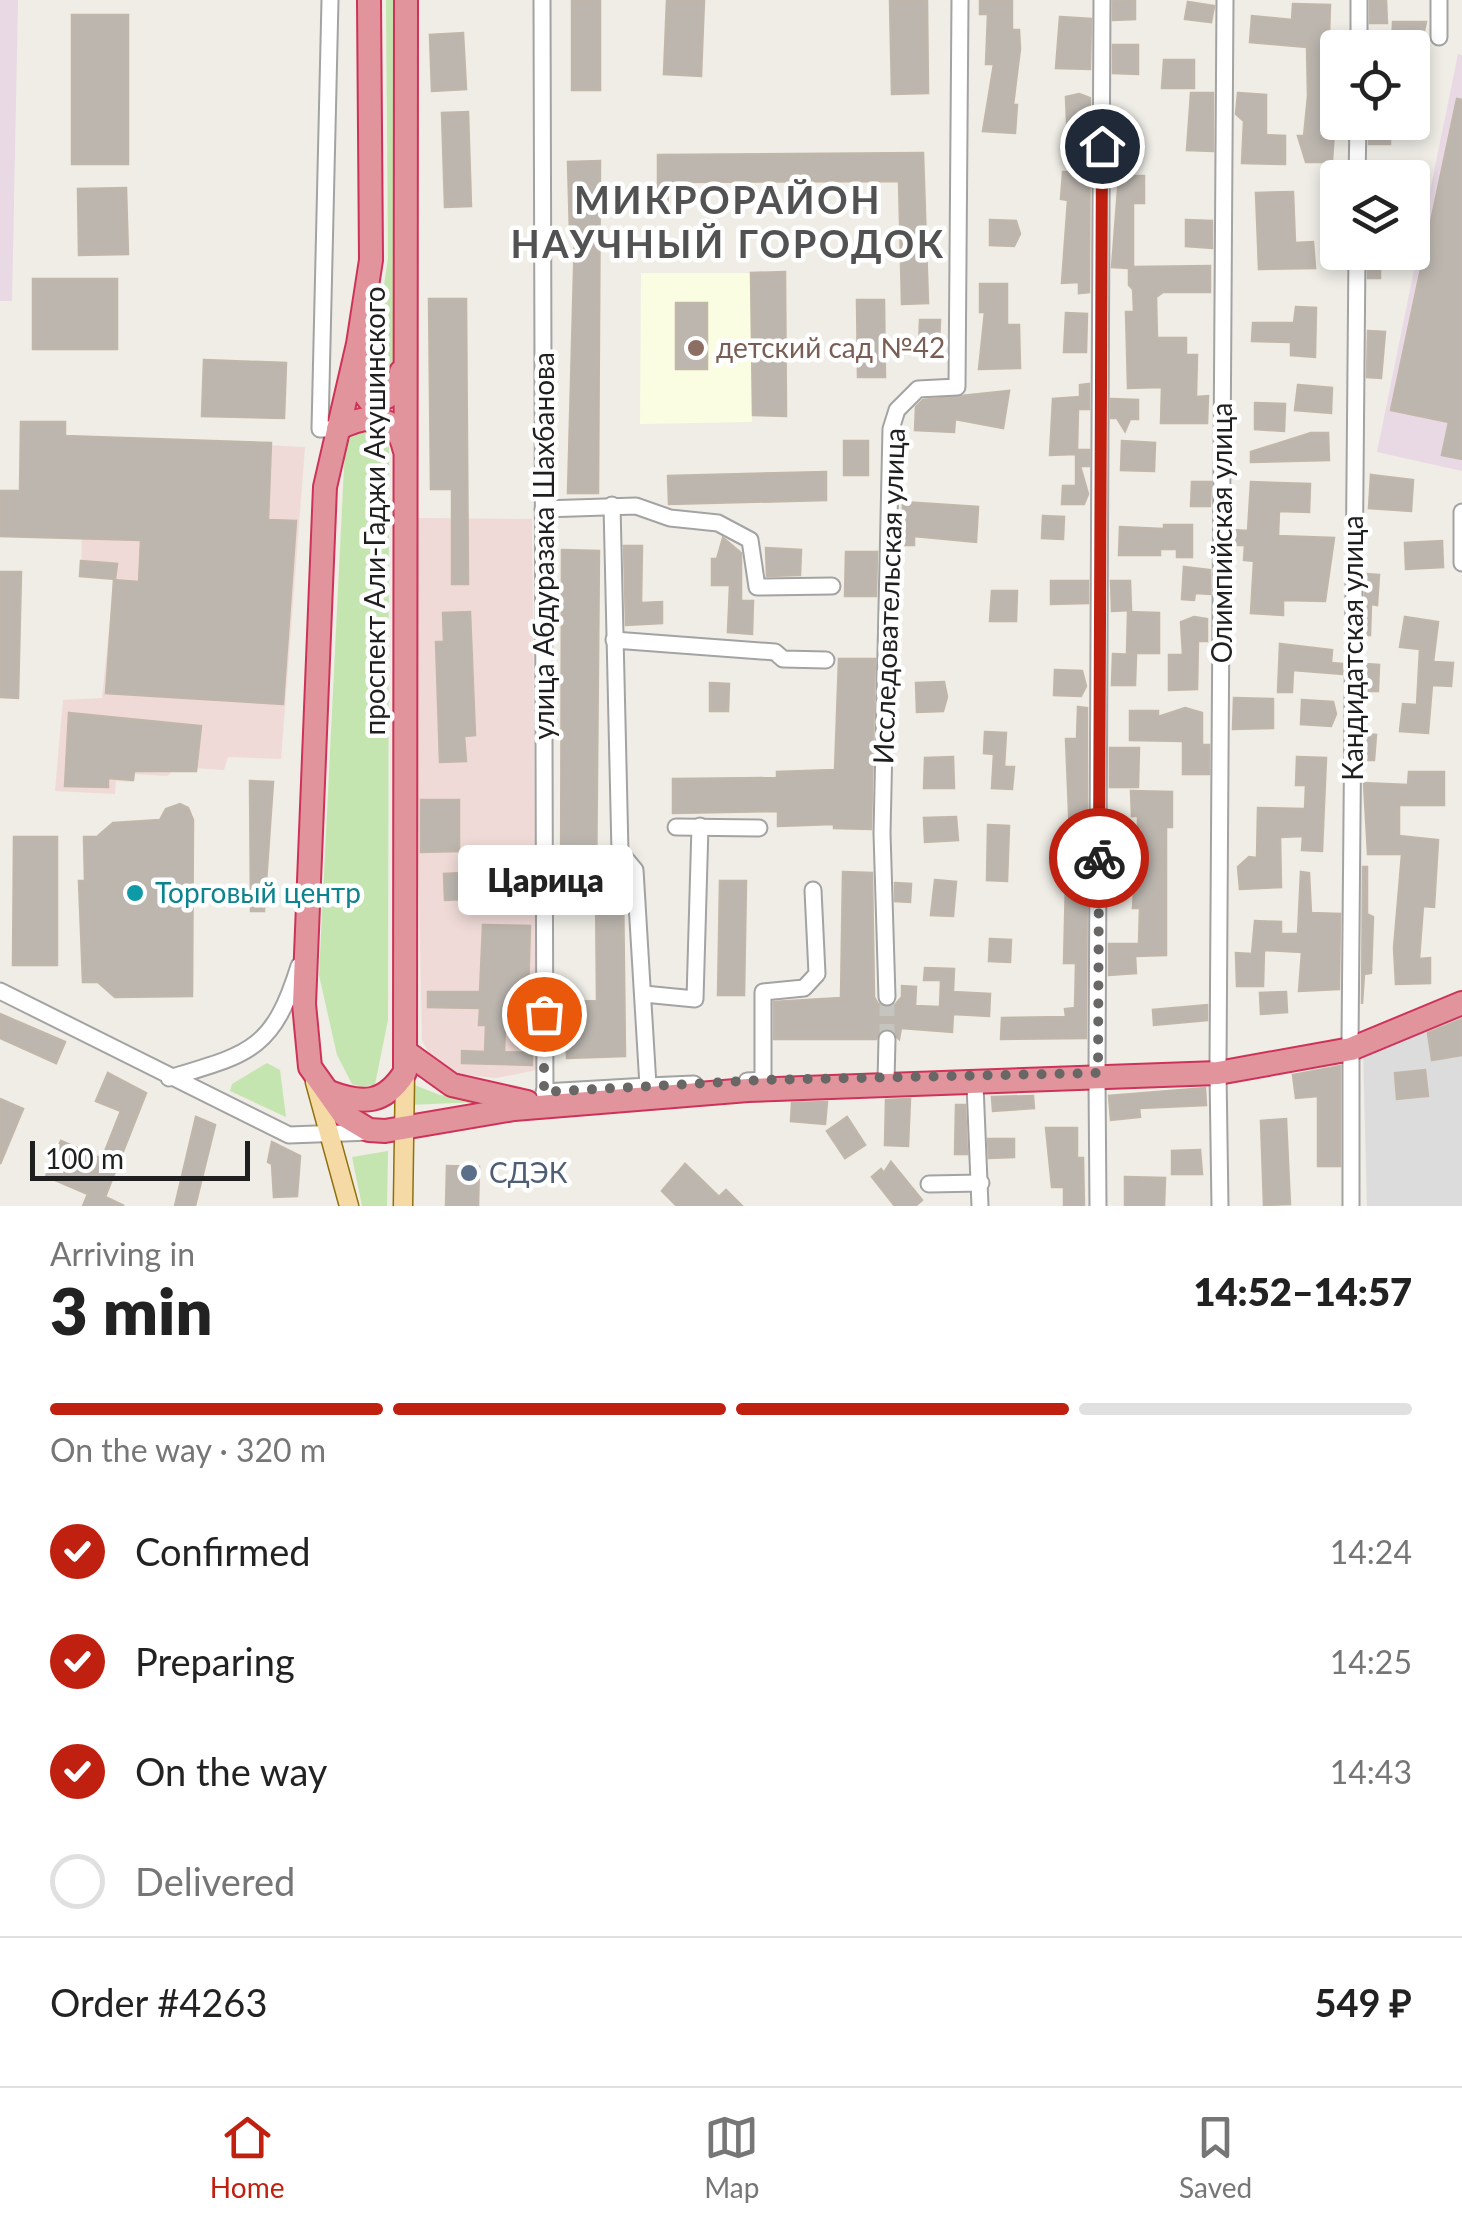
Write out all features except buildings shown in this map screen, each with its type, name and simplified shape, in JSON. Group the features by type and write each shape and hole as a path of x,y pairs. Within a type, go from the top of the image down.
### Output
{"highway":[{"name":"проспект Али-Гаджи Акушинского","path":"310,1067 304,950 324,494 358,344 371,260 369,0"},
{"name":"проспект Али-Гаджи Акушинского","path":"406,0 406,1062"},
{"path":"358,344 357,384 368,400 385,399 392,393 406,354"},
{"path":"338,429 361,418 381,419 402,435 405,451"},
{"path":"310,1067 355,1124 395,1130 544,1099 975,1085 1218,1069 1350,1046 1462,1000"},
{"path":"329,1092 352,1101 374,1102 395,1087 406,1062 452,1085 544,1099"}],"main road":[{"path":"403,1206 395,1130 406,1062"},
{"name":"проспект Али-Гаджи Акушинского","path":"310,1067 350,1206"}],"street":[{"path":"330,0 320,430 338,429"},
{"name":"улица Абдуразака Шахбанова","path":"542,0 544,1099"},
{"name":"Исследовательская улица","path":"888,997 882,833 891,430 897,410 918,389 956,387 960,0"},
{"path":"1098,1206 1102,0"},
{"name":"Олимпийская улица","path":"1220,1206 1225,0"},
{"path":"1358,30 1359,0"},
{"path":"1438,38 1439,0"},
{"name":"Кандидатская улица","path":"1351,1206 1357,270"},
{"path":"543,509 612,505 718,522 750,540 757,587 832,586"},
{"path":"612,505 620,852 635,870 648,1086"},
{"path":"1462,512 1462,563"},
{"path":"614,640 709,645 775,652 783,659 826,660"},
{"path":"644,994 695,999 700,826"},
{"path":"676,827 759,828"},
{"path":"762,1080 763,992 804,988 816,974 813,890"},
{"path":"169,1078 217,1064 266,1040 288,1003 304,950"},
{"path":"0,991 169,1078 298,1138 395,1130"},
{"path":"886,1081 887,1039"},
{"path":"544,1099 648,1086 762,1080 1097,1077"},
{"path":"975,1085 980,1206"},
{"path":"929,1184 980,1182"}],"shaded area":[{"path":"0,0 18,0 12,301 0,301"},
{"path":"1458,54 1462,55 1462,471 1377,452 1414,270 1430,270 1430,192"},
{"name":"детский сад №42","path":"641,273 751,273 752,422 640,424"},
{"path":"84,436 305,447 281,759 228,757 224,770 178,767 167,776 134,774 133,782 116,781 115,794 55,791 63,700 102,698 114,580 81,576"},
{"path":"411,518 532,519 537,1070 496,1078 456,1074 435,1064 422,1040"},
{"path":"1462,1013 1462,1206 1367,1206 1363,1052"}],"green space":[{"path":"386,0 395,0 396,370 383,389 372,383 371,375 388,258"},
{"path":"367,430 384,439 389,448 388,1020 375,1084 363,1087 352,1084 337,1055 319,975 345,447 350,438"},
{"path":"267,1063 280,1070 286,1117 230,1091 232,1084"},
{"path":"412,1084 440,1095 504,1101 408,1105"},
{"path":"388,1151 387,1206 362,1206 352,1157"}],"tunnel":[{"path":"887,997 887,1039"}],"way so far":[{"path":"544,1014 544,1092 762,1080 886,1081 1098,1073 1099,858"}],"place":[{"name":"детский сад №42","path":"696,348"},
{"name":"Торговый центр","path":"135,893"},
{"name":"Царица","path":"544,1014"},
{"name":"СДЭК","path":"469,1173"}],"district":[{"name":"МИКРОРАЙОН НАУЧНЫЙ ГОРОДОК","path":"728,223"}],"route":[{"path":"1099,858 1102,146"}]}
